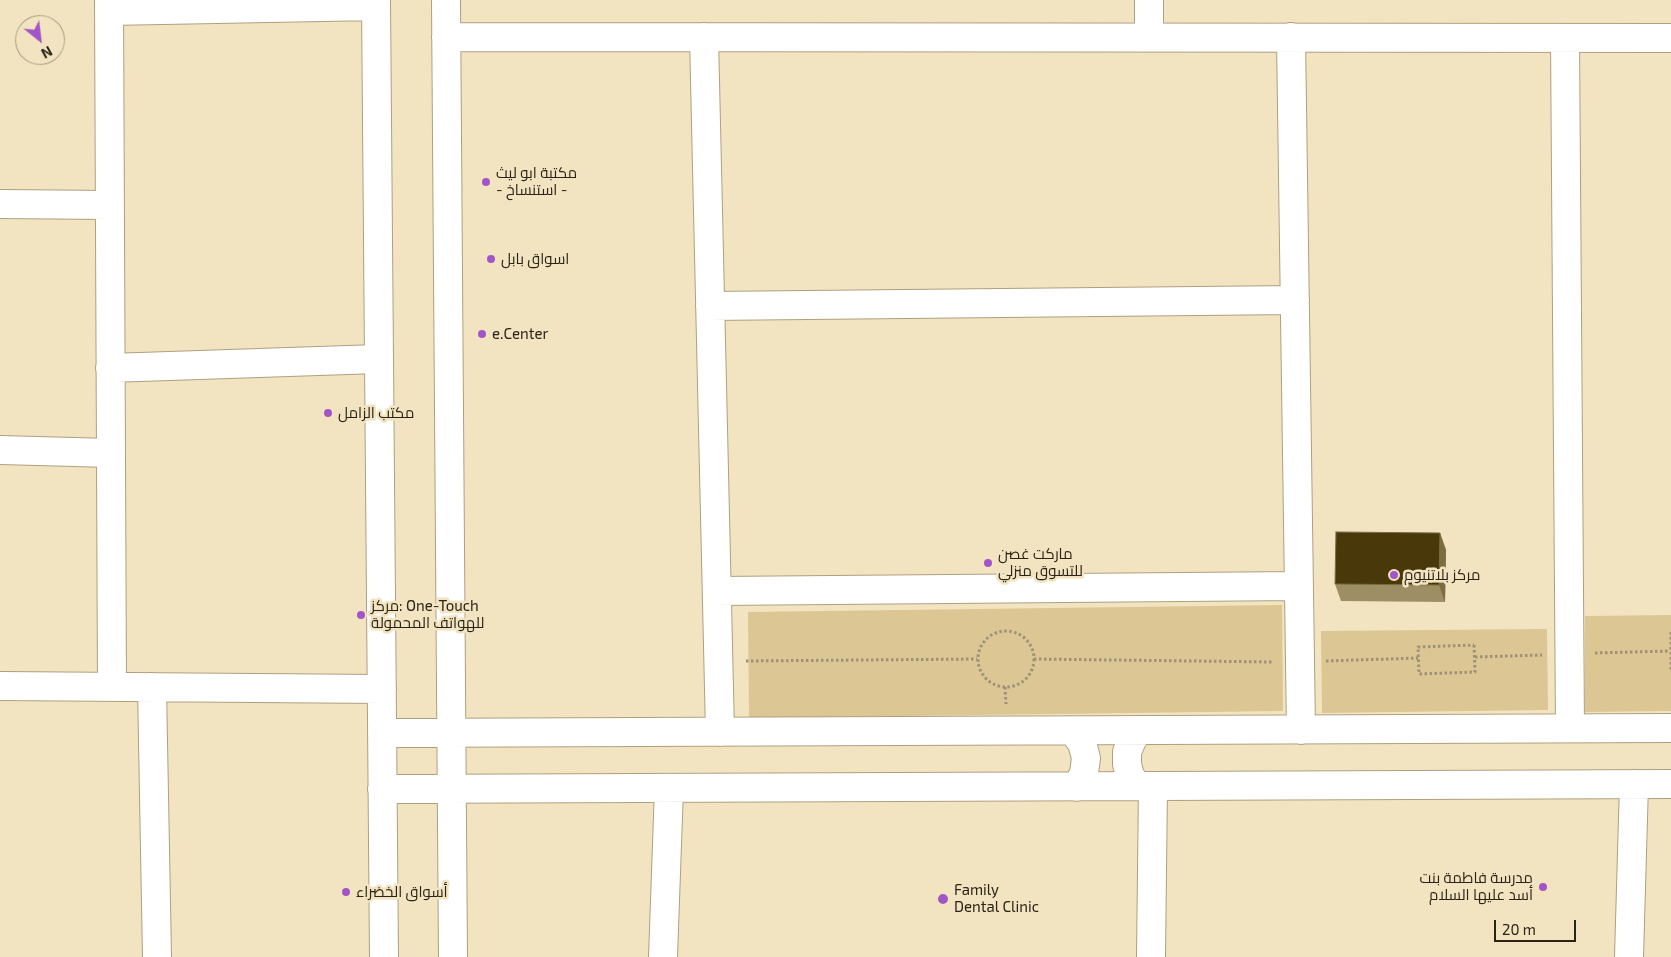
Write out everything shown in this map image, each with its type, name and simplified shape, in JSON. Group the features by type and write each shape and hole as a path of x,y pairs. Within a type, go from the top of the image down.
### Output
{"street":[{"path":"446,0 453,957"},
{"path":"1149,0 1149,37"},
{"path":"112,687 109,6 376,3 384,957"},
{"path":"446,36 1671,38"},
{"path":"704,37 720,732"},
{"path":"1291,37 1301,730"},
{"path":"1564,38 1570,728"},
{"path":"0,204 110,205"},
{"path":"710,306 1295,300"},
{"path":"110,368 378,359"},
{"path":"0,450 111,453"},
{"path":"717,591 1298,586"},
{"path":"0,686 382,689"},
{"path":"152,687 157,957"},
{"path":"382,733 1671,728"},
{"path":"1139,730 1127,752 1127,764 1130,776 1145,786"},
{"path":"1073,731 1082,743 1086,758 1084,773 1077,786"},
{"path":"1629,957 1634,784"},
{"path":"382,789 1671,784"},
{"path":"1145,786 1151,957"},
{"path":"662,957 669,788"}],"path":[{"path":"1006,630 1017,632 1026,639 1032,648 1034,659 1032,670 1026,679 1016,685 1005,687 994,685 986,679 979,670 977,658 980,648 986,639 995,632 1006,630"},
{"path":"1671,632 1671,671"},
{"path":"1474,645 1475,657 1475,672 1419,674 1418,647 1474,645"},
{"path":"1475,657 1670,651"},
{"path":"718,662 977,658"},
{"path":"1034,659 1299,662 1418,658"}],"shaded area":[{"path":"1282,605 1283,711 749,718 748,612"},
{"path":"1671,615 1671,711 1585,712 1585,616"},
{"path":"1547,629 1548,710 1322,713 1321,631"}],"building":[{"name":"مركز بلاتنيوم","path":"1336,532 1440,533 1439,585 1335,584"}],"place":[{"name":"مكتبة ابو ليث - استنساخ -","path":"486,182"},
{"name":"اسواق بابل","path":"491,259"},
{"name":"e.Center","path":"482,334"},
{"name":"مكتب الزامل","path":"328,413"},
{"name":"ماركت غصن للتسوق منزلي","path":"988,563"},
{"name":"مركز بلاتنيوم","path":"1394,575"},
{"name":"مركز: One-Touch للهواتف المحمولة","path":"361,615"},
{"name":"مدرسة فاطمة بنت أسد عليها السلام","path":"1543,887"},
{"name":"أسواق الخضراء","path":"346,892"},
{"name":"Family Dental Clinic","path":"943,899"}]}
